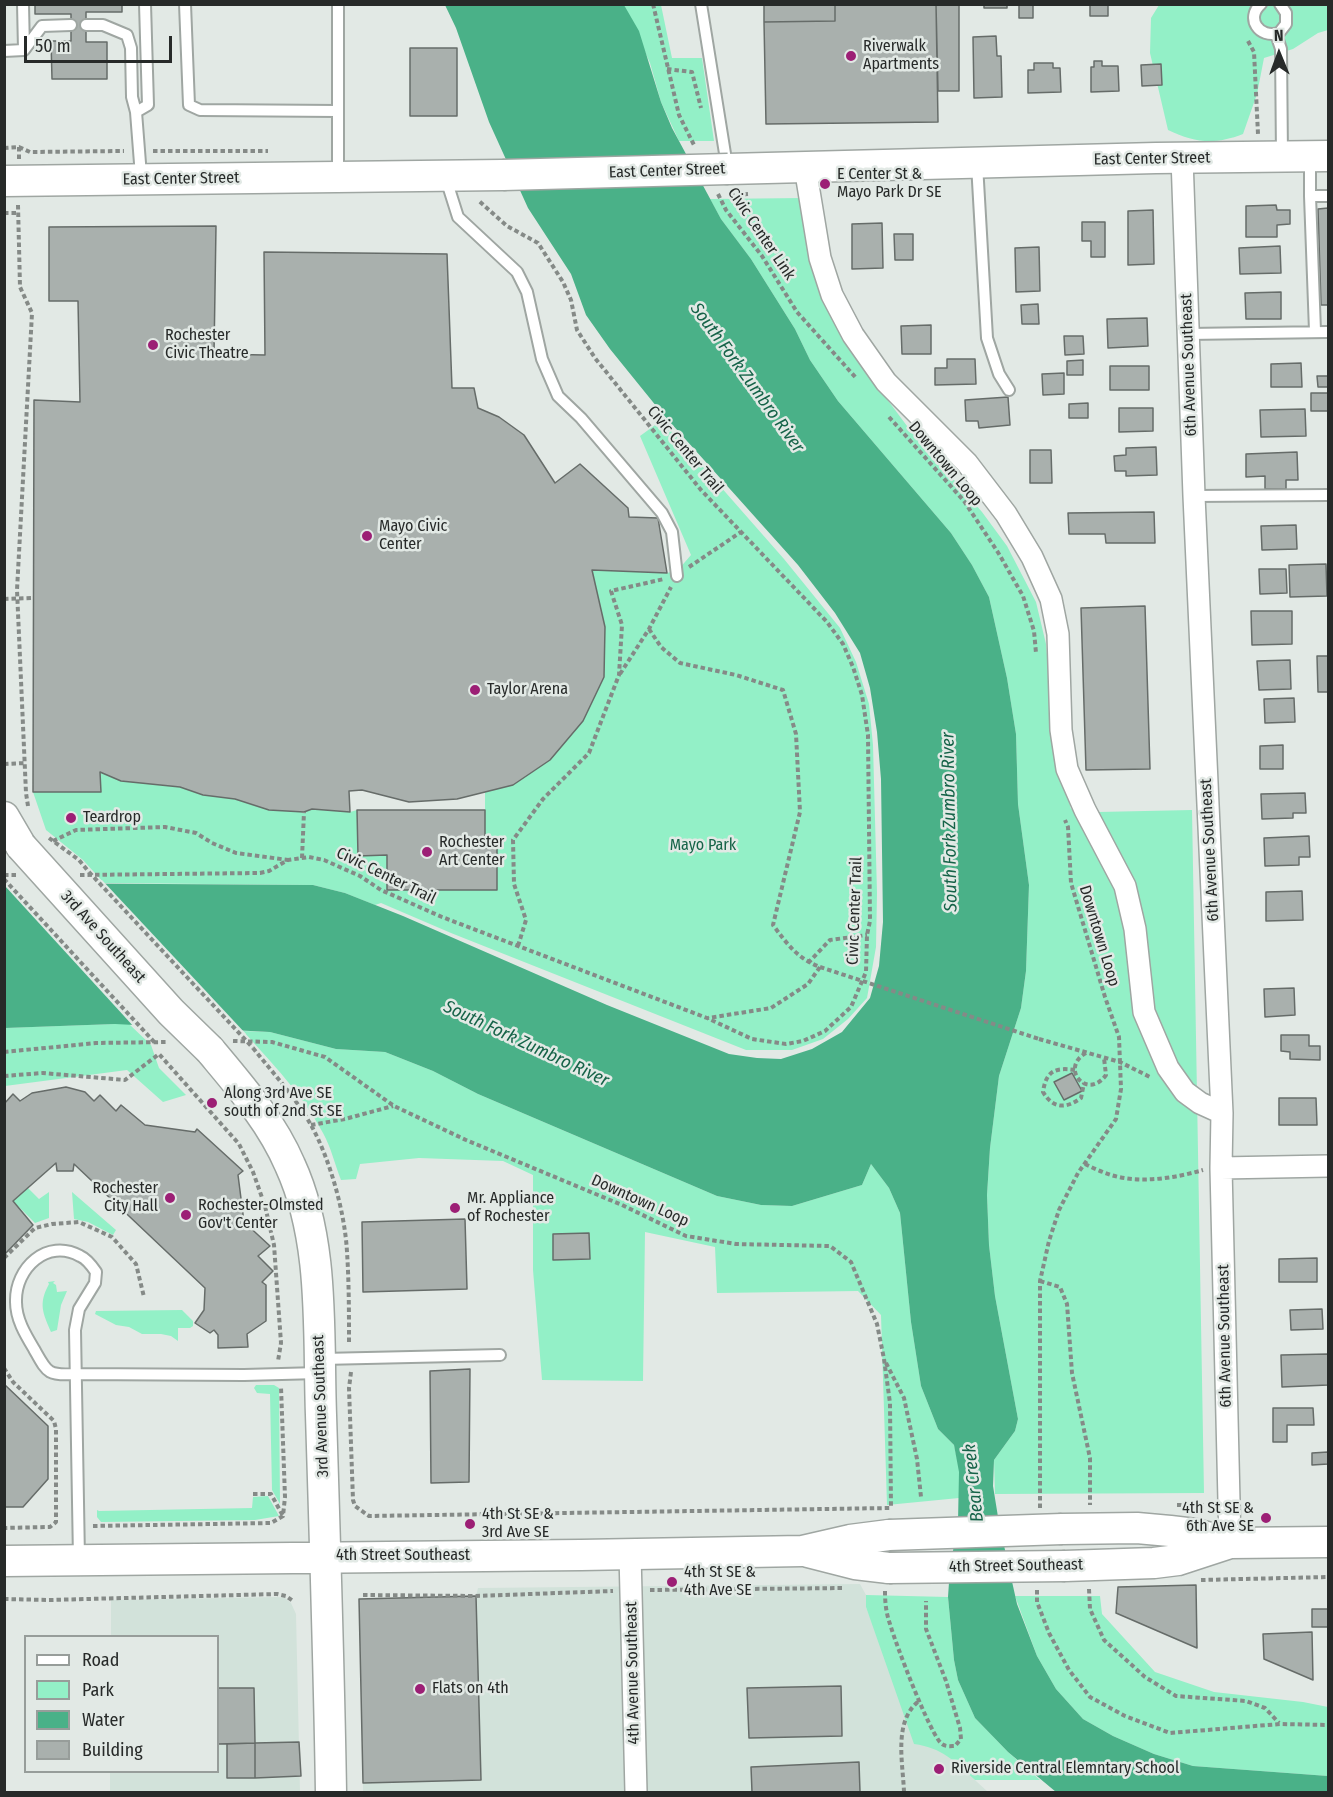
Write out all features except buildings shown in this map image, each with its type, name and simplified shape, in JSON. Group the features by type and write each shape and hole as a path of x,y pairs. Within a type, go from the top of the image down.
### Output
{"main road":[{"name":"East Center Street","path":"4,181 140,165 339,178 503,175 722,179 805,167 1307,156"},
{"name":"3rd Ave Southeast","path":"16,814 34,841 171,1012 210,1050"},
{"name":"3rd Avenue Southeast","path":"210,1050 259,1109 291,1165 310,1222 316,1273 332,1792"},
{"name":"4th Street Southeast","path":"4,1561 802,1551 850,1540 890,1522 1062,1529 1137,1528 1195,1534 1230,1543 1329,1542"},
{"name":"4th Street Southeast","path":"802,1551 855,1564 887,1578 1065,1566 1154,1563 1178,1560 1230,1543"}],"street":[{"name":"6th Avenue Southeast","path":"1182,158 1194,496 1222,1113 1221,1168 1230,1543"},
{"path":"805,167 820,258 832,295 853,335 886,382 967,463 1006,514 1032,557 1051,599 1058,634 1061,730 1067,769 1085,810 1125,886 1136,929 1144,1012 1168,1068 1185,1092 1200,1103 1222,1113"},
{"path":"1221,1168 1329,1166"},
{"name":"4th Avenue Southeast","path":"630,1554 636,1792"}],"lane":[{"path":"23,4 24,50"},
{"path":"136,111 148,105 145,4"},
{"path":"185,4 189,105 200,110 338,111"},
{"path":"338,4 339,178"},
{"path":"701,4 722,144 722,179"},
{"path":"1262,4 1255,11 1254,16 1255,26 1263,33 1276,34 1283,29 1287,19 1284,6"},
{"path":"86,25 103,25 127,35 131,48 132,97 136,111 140,165"},
{"path":"24,50 42,26 71,26"},
{"path":"1276,34 1307,156 1315,331"},
{"path":"4,51 24,50"},
{"path":"977,162 987,338 991,355 1009,390"},
{"path":"445,176 458,217 518,272 527,292 542,359 558,396 582,418 662,513 672,532 677,576"},
{"path":"1310,196 1329,196"},
{"path":"1188,334 1329,332"},
{"path":"1194,496 1329,495"},
{"path":"79,1560 75,1374 75,1330 79,1309 95,1283 96,1272 80,1255 62,1251 46,1253 35,1258 24,1271 17,1287 16,1304 22,1329 48,1371 57,1375 75,1374 280,1374 351,1358 500,1355"}],"path":[{"path":"653,4 679,115 700,157"},
{"path":"1243,35 1254,51 1258,134"},
{"path":"667,69 692,72 702,114"},
{"path":"4,148 19,147 30,152 140,165 280,151"},
{"name":"Civic Center Link","path":"722,179 726,210 762,256 797,312 861,383"},
{"name":"Civic Center Trail","path":"74,874 260,873 269,871 288,860 309,857 324,860 360,876 391,894 442,917 707,1018 752,1039 786,1044 803,1041 825,1031 851,1007 866,972 867,935 870,921 868,735 862,695 843,644 827,622 701,490 595,358 577,330 571,300 563,282 538,243 507,226 478,201"},
{"path":"4,213 18,213 20,287 32,313 17,590 26,793 16,814"},
{"name":"Downtown Loop","path":"884,410 964,501 999,554 1023,596 1034,631 1036,654"},
{"path":"619,675 622,625 611,591 677,576 741,532"},
{"path":"518,946 526,920 514,884 513,840 543,799 589,753 619,675 649,629 677,576"},
{"path":"4,599 34,598"},
{"path":"649,629 661,647 680,663 736,675 783,690 796,734 800,812 773,925 793,952 808,963 1039,1039 1120,1062"},
{"path":"4,764 25,763"},
{"path":"302,858 304,812"},
{"name":"Downtown Loop","path":"1065,818 1068,827 1071,883 1119,1037 1121,1089 1116,1119 1084,1164 1059,1210 1048,1242 1040,1281 1060,1287 1067,1304 1072,1373 1090,1458 1090,1505"},
{"path":"34,841 53,841 76,830 165,826 196,833 236,853 288,860"},
{"path":"53,841 79,860 253,1048 311,1125 336,1191 346,1236 351,1358 349,1388 355,1506 369,1516 890,1522"},
{"path":"4,877 28,875"},
{"path":"4,877 156,1044 159,1054 239,1144 256,1180 274,1245 281,1343 280,1353 277,1356 280,1374 285,1497 283,1516"},
{"path":"808,963 830,940 867,935"},
{"path":"707,1018 771,1008 808,984 820,967"},
{"path":"1087,1053 1077,1059 1075,1070 1077,1077 1092,1086 1101,1082 1106,1075 1104,1058"},
{"path":"4,1076 43,1073 125,1080 159,1054"},
{"path":"1075,1070 1059,1069 1050,1073 1044,1082 1043,1092 1047,1100 1059,1107 1071,1105 1081,1098 1084,1083"},
{"name":"Downtown Loop","path":"311,1125 394,1106 466,1140 622,1205 686,1236 736,1244 830,1246 851,1262 877,1324 890,1403 890,1522"},
{"path":"1084,1164 1112,1176 1137,1179 1166,1178 1221,1168"},
{"path":"61,1223 62,1233"},
{"path":"884,1359 904,1398 917,1459 921,1497"},
{"path":"4,1368 13,1382 54,1421 56,1429 56,1522 50,1527 4,1528"},
{"path":"253,1494 271,1494 283,1516"},
{"path":"93,1526 271,1523 283,1516"},
{"path":"1195,1580 1329,1577"},
{"path":"887,1578 886,1608 890,1624 919,1701 937,1739 946,1746 956,1746 961,1739 960,1728 946,1681 926,1629 926,1601"},
{"path":"1089,1584 1090,1609 1104,1640 1145,1677 1176,1695 1246,1701 1265,1708 1280,1724 1329,1725"},
{"path":"657,1590 849,1588"},
{"path":"363,1595 476,1596 602,1592"},
{"path":"4,1599 59,1600 277,1594 293,1601"},
{"path":"904,1792 903,1722 912,1707 919,1701"}],"shaded area":[{"path":"860,1584 866,1595 866,1607 870,1617 931,1746 951,1758 988,1792 363,1792 363,1783 481,1780 476,1596 478,1588"},
{"path":"277,1597 285,1598 291,1603 296,1614 300,1792 110,1792 110,1773 219,1773 219,1635 111,1635 111,1600"}],"green space":[{"path":"624,5 661,5 672,58 702,58 714,141 679,141 661,102 650,63"},
{"path":"1159,5 1328,5 1328,30 1318,33 1293,49 1264,58 1257,94 1243,134 1223,140 1196,140 1168,130 1150,53 1151,18"},
{"path":"803,198 878,387 907,426 982,512 1007,546 1036,602 1046,644 1056,751 1071,809 1098,812 1192,810 1204,1493 995,1494 994,1460 1015,1431 1018,1419 995,1296 989,1245 987,1195 999,1076 1021,1008 1026,971 1029,885 1018,804 1016,734 1007,678 989,597 972,565 951,533 838,401 810,360 795,329 751,259 721,219 710,199"},
{"name":"Mayo Park","path":"662,420 784,559 840,628 856,662 869,704 873,745 877,893 876,947 867,998 848,1019 823,1039 792,1050 746,1050 381,903 375,905 345,893 313,885 104,883 83,860 46,830 33,792 100,791 100,772 121,781 180,787 203,795 235,799 269,810 304,812 312,809 350,812 357,810 358,855 387,855 387,890 485,848 485,792 604,677 605,627 592,570 667,573 678,570 691,555 640,436"},
{"path":"129,1024 151,1045 159,1068 186,1095 163,1102 127,1070 5,1086 4,1028"},
{"path":"243,1031 270,1032 336,1049 385,1052 717,1196 761,1205 792,1206 862,1185 871,1164 889,1188 900,1213 911,1322 921,1386 938,1429 954,1445 960,1472 959,1498 887,1505 881,1315 858,1291 717,1293 715,1247 645,1232 643,1381 542,1380 533,1270 533,1175 503,1161 419,1158 360,1164 356,1179 341,1180 323,1133 306,1105"},
{"path":"28,1188 39,1199 49,1192 49,1218 35,1223 13,1201"},
{"path":"72,1192 116,1230 113,1235 88,1222 74,1219"},
{"path":"55,1281 53,1283 56,1285 57,1292 67,1291 61,1305 57,1330 51,1332 44,1314 43,1303 48,1282"},
{"path":"182,1310 193,1321 193,1326 178,1328 178,1341 171,1336 161,1334 142,1334 129,1327 116,1325 95,1314 96,1311"},
{"path":"256,1385 274,1385 279,1388 280,1504 272,1490 270,1394 257,1393 254,1388"},
{"path":"268,1496 279,1516 255,1520 101,1522 97,1517 97,1510 252,1508 253,1497"},
{"path":"866,1595 948,1597 958,1680 975,1718 1008,1752 1040,1780 975,1780 941,1752 914,1744 866,1607"},
{"path":"1015,1596 1100,1596 1102,1614 1155,1672 1214,1692 1328,1707 1328,1776 1193,1766 1154,1754 1113,1736 1083,1719 1056,1689 1037,1656"}],"water":[{"path":"445,5 624,5 639,31 661,102 672,128 721,219 751,259 795,329 810,360 838,401 951,533 989,597 1007,678 1016,734 1018,804 1029,885 1026,971 1021,1008 999,1076 987,1195 989,1245 995,1296 1018,1419 1015,1431 994,1460 993,1486 1017,1604 1037,1656 1056,1689 1083,1719 1113,1736 1154,1754 1193,1766 1328,1776 1328,1792 1056,1792 1008,1752 975,1718 958,1680 948,1597 950,1568 958,1522 959,1472 954,1445 938,1429 921,1386 911,1322 900,1213 889,1188 871,1164 862,1185 792,1206 761,1205 717,1196 385,1052 336,1049 270,1032 115,1024 5,1028 4,883 313,885 345,893 403,916 607,1005 729,1054 757,1058 781,1059 812,1049 842,1032 870,998 879,966 883,922 881,779 870,688 860,653 835,613 798,565 661,412 610,349 586,315 571,274 528,208 489,122 456,28"}],"pier":[{"path":"4,880 102,880 246,1034 135,1028 5,886"}],"place":[{"name":"Riverwalk Apartments","path":"851,56"},
{"name":"E Center St & Mayo Park Dr SE","path":"825,184"},
{"name":"Rochester Civic Theatre","path":"153,345"},
{"name":"Mayo Civic Center","path":"367,536"},
{"name":"Taylor Arena","path":"475,690"},
{"name":"Teardrop","path":"71,818"},
{"name":"Rochester Art Center","path":"427,852"},
{"name":"Along 3rd Ave SE south of 2nd St SE","path":"212,1103"},
{"name":"Rochester City Hall","path":"170,1198"},
{"name":"Mr. Appliance of Rochester","path":"455,1208"},
{"name":"Rochester-Olmsted Gov't Center","path":"186,1215"},
{"name":"4th St SE & 6th Ave SE","path":"1266,1518"},
{"name":"4th St SE & 3rd Ave SE","path":"470,1524"},
{"name":"4th St SE & 4th Ave SE","path":"672,1582"},
{"name":"Flats on 4th","path":"420,1689"},
{"name":"Riverside Central Elemntary School","path":"939,1769"}],"water label":[{"name":"South Fork Zumbro River","path":"747,378"},
{"name":"South Fork Zumbro River","path":"950,822"},
{"name":"South Fork Zumbro River","path":"526,1044"},
{"name":"Bear Creek","path":"974,1483"}]}
